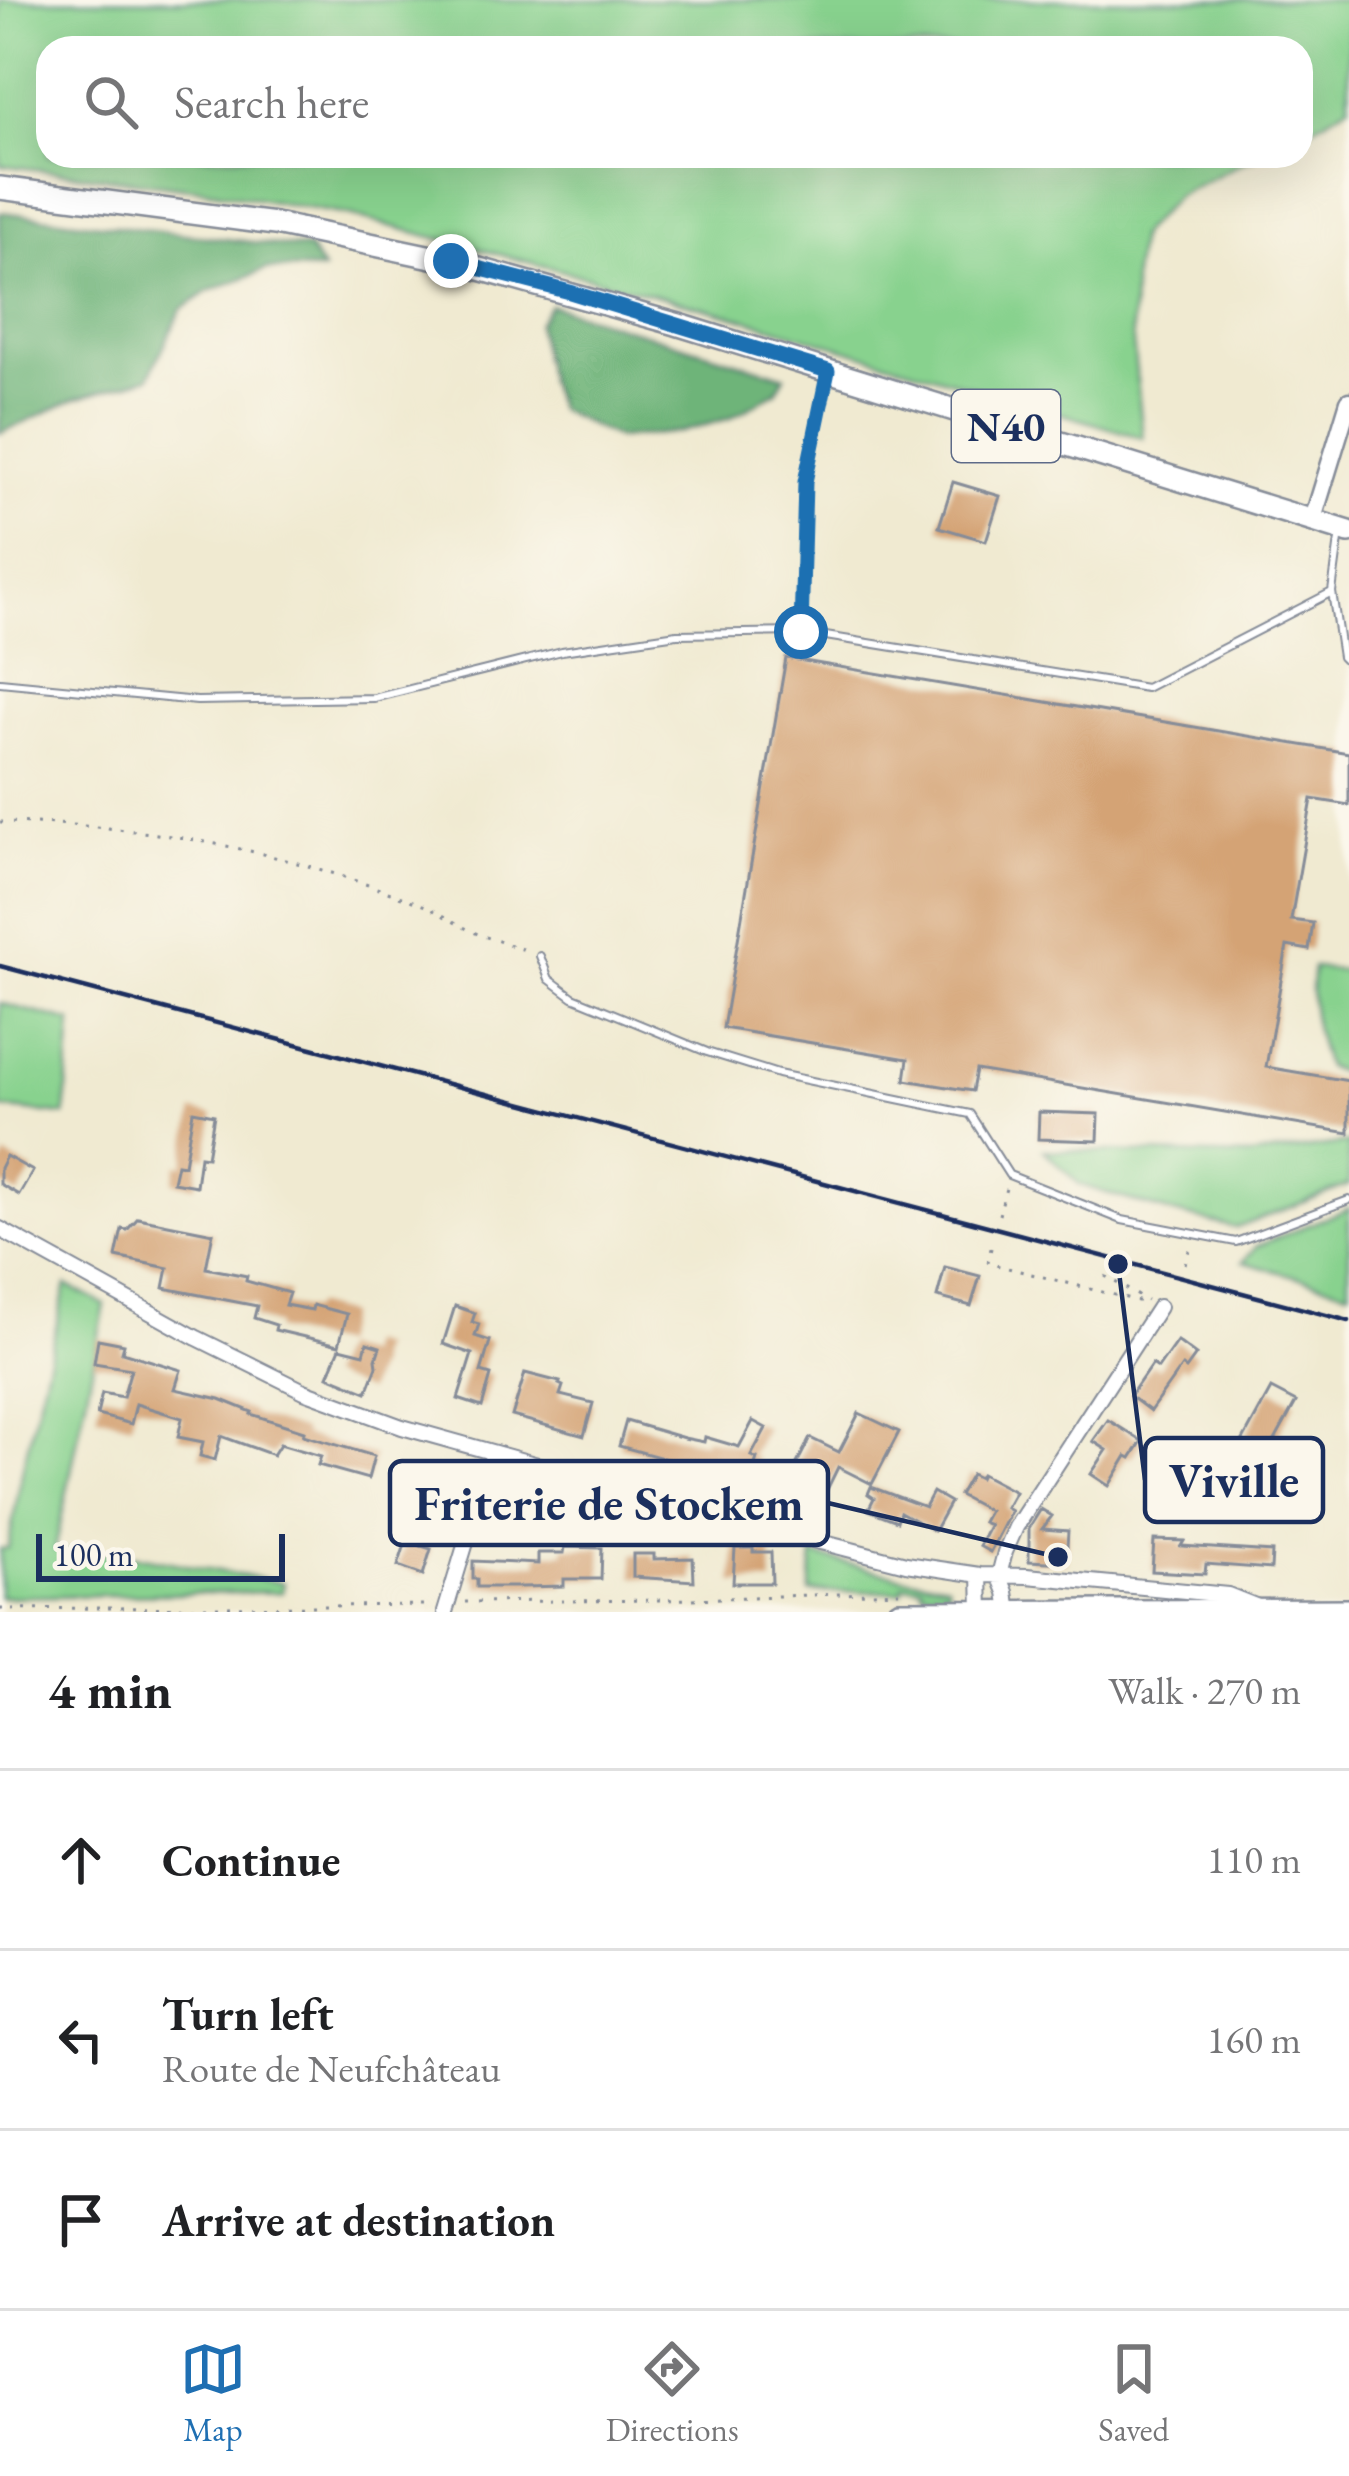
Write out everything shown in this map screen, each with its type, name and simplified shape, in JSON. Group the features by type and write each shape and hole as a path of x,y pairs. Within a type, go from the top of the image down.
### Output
{"main road":[{"name":"N40","path":"0,188 356,238 570,292 1345,530"},
{"path":"899,1612 1349,1610"}],"street":[{"path":"1313,519 1349,401"},
{"path":"0,1229 304,1391 402,1426 906,1564 980,1575 1228,1595 1262,1609"},
{"path":"1009,1611 999,1575 1016,1528 1159,1307"},
{"path":"445,1612 494,1453"},
{"path":"980,1575 981,1611"}],"lane":[{"path":"1345,530 1332,592 1342,657 1349,664"},
{"path":"0,682 197,701 374,698 562,651 677,634 801,632 1146,688 1332,592"},
{"path":"539,956 549,979 573,998 707,1052 778,1074 970,1114 1009,1175 1122,1220 1236,1242 1349,1200"}],"path":[{"path":"801,632 805,482 828,371"},
{"path":"0,821 102,826 217,842 382,890 539,956"},
{"path":"999,1215 1009,1175"},
{"path":"1185,1264 1195,1234"},
{"path":"991,1248 988,1263 1159,1307"},
{"path":"1105,1276 1159,1307"}],"green space":[{"path":"0,0 1349,0 1349,105 1313,127 1313,36 36,36 36,168 1232,168 1177,195 1139,235 1132,333 1143,438 728,314 348,215 201,189 0,165"},
{"path":"0,212 309,249 323,270 267,269 209,291 181,310 149,377 76,399 0,433"},
{"path":"550,305 785,376 776,392 730,418 681,432 617,438 557,409 537,324"},
{"path":"1313,968 1349,971 1349,1075 1326,1067 1312,1006"},
{"path":"0,1003 72,1022 65,1115 0,1108"},
{"path":"1349,1143 1349,1185 1236,1228 1080,1185 1044,1150 1250,1156"},
{"path":"1349,1208 1349,1291 1243,1262 1257,1246"},
{"path":"66,1285 105,1305 55,1550 143,1557 283,1583 282,1592 0,1597 0,1549 8,1548"},
{"path":"813,1555 947,1584 947,1591 903,1585 902,1591 810,1592"}],"building":[{"path":"953,482 1000,496 986,541 939,527"},
{"path":"786,658 1349,753 1349,805 1312,799 1291,920 1313,923 1309,950 1287,946 1266,1067 1349,1081 1349,1133 976,1070 972,1091 905,1080 908,1059 723,1028"},
{"path":"193,1111 214,1115 196,1186 173,1182 177,1164 184,1165"},
{"path":"1039,1112 1099,1114 1098,1141 1038,1139"},
{"path":"6,1156 33,1171 19,1195 0,1184"},
{"path":"138,1218 213,1233 206,1268 247,1276 246,1281 289,1293 285,1305 312,1310 313,1305 347,1314 339,1345 275,1330 276,1325 254,1318 257,1306 164,1288 168,1268 116,1257 122,1229 127,1230"},
{"path":"945,1267 980,1276 971,1306 937,1297"},
{"path":"455,1306 475,1313 472,1322 479,1324 475,1336 490,1341 481,1372 491,1375 482,1407 458,1399 472,1354 443,1344"},
{"path":"98,1339 124,1344 122,1352 181,1370 175,1389 220,1399 304,1431 303,1435 374,1456 368,1479 318,1465 321,1456 280,1444 273,1455 221,1436 215,1460 200,1456 203,1442 178,1437 182,1418 136,1404 131,1424 97,1415 102,1393 123,1397 131,1369 94,1363"},
{"path":"1177,1341 1196,1355 1186,1369 1182,1366 1150,1411 1130,1396 1152,1364 1158,1368"},
{"path":"367,1343 380,1347 367,1392 328,1376 340,1348 364,1354"},
{"path":"525,1373 560,1382 560,1395 593,1403 584,1436 512,1416"},
{"path":"1271,1389 1296,1402 1273,1444 1277,1447 1267,1456 1242,1442"},
{"path":"859,1413 899,1432 872,1484 838,1467 822,1500 787,1483 810,1438 839,1452"},
{"path":"1108,1420 1142,1441 1109,1486 1091,1474 1107,1450 1093,1441"},
{"path":"626,1421 739,1447 753,1421 766,1428 751,1456 757,1458 750,1482 619,1446"},
{"path":"971,1474 979,1478 981,1474 1015,1492 1006,1508 1011,1511 990,1552 979,1546 990,1525 983,1522 989,1511 959,1495"},
{"path":"871,1487 925,1507 933,1492 950,1502 934,1531 900,1512 897,1521 868,1510 874,1498 868,1494"},
{"path":"1041,1509 1052,1516 1042,1529 1068,1531 1066,1563 1029,1561 1029,1528"},
{"path":"409,1532 424,1537 421,1546 431,1549 423,1575 398,1566"},
{"path":"1154,1540 1272,1552 1271,1569 1206,1564 1205,1574 1152,1571"},
{"path":"565,1547 602,1548 601,1579 564,1579 564,1586 477,1587 473,1579 473,1561 538,1564 538,1553 564,1553"},
{"path":"735,1548 771,1552 772,1583 733,1583"},
{"path":"633,1554 693,1558 694,1581 633,1577"}],"railway":[{"path":"0,966 1349,1321"}],"place":[{"name":"Viville","path":"1118,1264"},
{"name":"Friterie de Stockem","path":"1058,1557"}],"route":[{"path":"451,261 828,371 805,482 801,632"}]}
